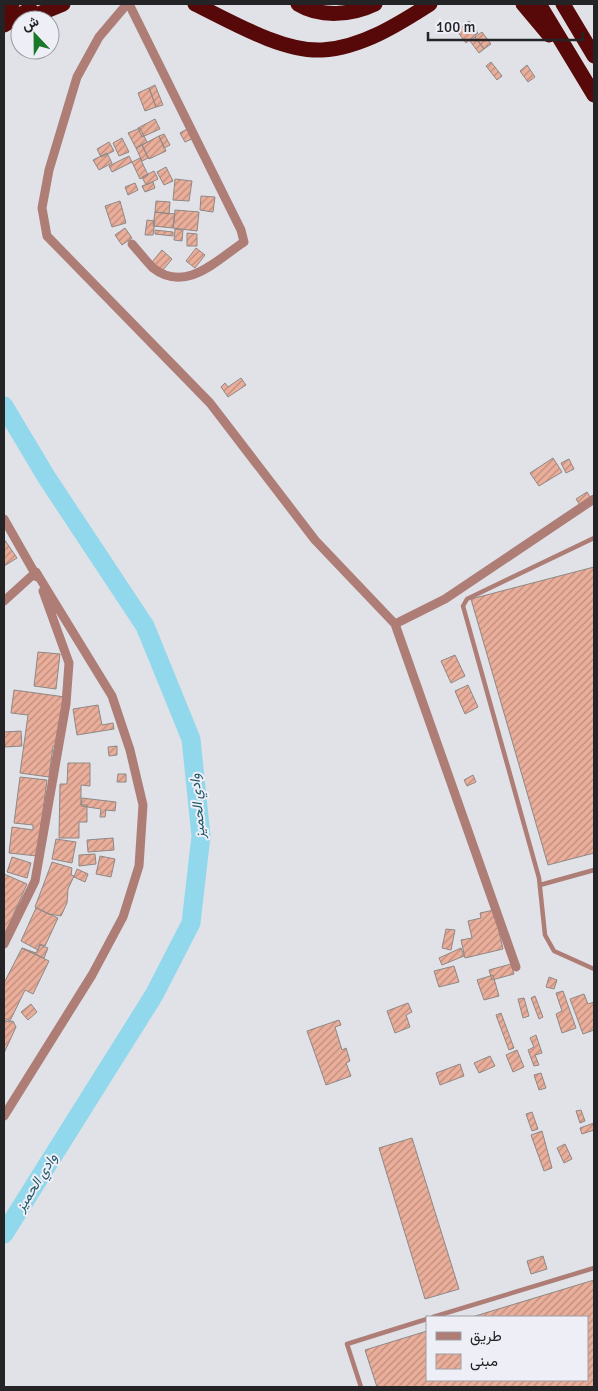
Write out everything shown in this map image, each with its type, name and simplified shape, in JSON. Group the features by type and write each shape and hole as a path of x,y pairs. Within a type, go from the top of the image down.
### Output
{"highway":[{"path":"4,9 12,4"},
{"path":"4,27 39,4"},
{"path":"48,10 63,4"},
{"path":"194,4 264,36 294,46 322,50 346,46 374,36 430,4"},
{"path":"298,4 323,14 347,12 375,4"},
{"path":"523,4 585,80"},
{"path":"539,4 594,95"},
{"path":"563,4 594,56"}],"street":[{"path":"132,244 154,268 172,276 181,277 200,273 244,242 241,230 204,151 128,4 99,37 77,77 49,170 42,208 47,236 210,403 316,540 396,624 516,967"},
{"path":"396,624 445,599 594,499"},
{"path":"4,518 112,696 130,750 143,805 138,866 123,917 92,975 4,1116"},
{"path":"4,601 36,572"},
{"path":"4,944 35,881 66,704 69,663 36,572"}],"lane":[{"path":"594,538 467,599 463,606 540,885 545,936 554,952 594,970"},
{"path":"540,885 594,870"},
{"path":"436,1316 594,1268"},
{"path":"361,1387 347,1344 426,1319"}],"building":[{"path":"469,21 478,33 466,43 457,31"},
{"path":"482,32 491,44 484,49 475,37"},
{"path":"475,37 484,49 479,53 470,41"},
{"path":"491,62 502,76 497,80 486,66"},
{"path":"527,65 535,77 528,82 520,71"},
{"path":"155,85 163,105 156,107 149,88"},
{"path":"149,88 156,107 145,111 138,93"},
{"path":"155,119 160,129 142,137 138,128"},
{"path":"140,128 147,142 136,148 128,133"},
{"path":"187,129 192,139 185,142 180,133"},
{"path":"164,134 170,145 164,148 159,136"},
{"path":"159,136 166,151 149,159 142,145"},
{"path":"122,138 129,152 119,156 113,143"},
{"path":"109,142 114,151 101,157 97,149"},
{"path":"142,145 148,158 142,161 136,148"},
{"path":"107,153 112,163 99,170 93,160"},
{"path":"129,156 132,162 112,172 109,166"},
{"path":"140,158 148,175 140,179 132,162"},
{"path":"166,167 173,181 164,185 157,172"},
{"path":"154,171 158,179 146,185 142,177"},
{"path":"175,179 192,181 189,201 173,200"},
{"path":"153,182 155,188 145,192 142,186"},
{"path":"135,183 138,190 128,195 125,187"},
{"path":"201,196 215,197 213,212 200,210"},
{"path":"120,201 126,223 112,227 105,206"},
{"path":"156,201 170,202 169,214 155,212"},
{"path":"175,210 199,212 197,231 173,228"},
{"path":"155,212 175,214 173,228 153,226"},
{"path":"147,220 155,221 153,235 145,235"},
{"path":"125,228 132,238 122,245 115,235"},
{"path":"175,229 183,230 182,241 174,240"},
{"path":"155,230 173,232 173,236 155,234"},
{"path":"187,233 197,234 197,246 187,246"},
{"path":"196,248 205,255 195,268 186,261"},
{"path":"162,250 172,259 162,271 152,262"},
{"path":"241,378 246,385 228,397 221,387 225,383 228,387"},
{"path":"553,458 562,472 539,486 530,473"},
{"path":"569,459 574,469 566,473 561,463"},
{"path":"587,492 591,499 580,505 576,499"},
{"path":"4,539 17,558 4,566"},
{"path":"594,567 594,853 548,865 471,599"},
{"path":"38,652 60,654 56,689 34,686"},
{"path":"455,655 465,676 451,683 441,661"},
{"path":"468,685 478,707 465,714 455,691"},
{"path":"14,690 65,697 58,747 53,746 49,777 20,773 28,715 11,713"},
{"path":"98,705 102,725 113,723 114,729 77,735 73,709"},
{"path":"21,731 22,746 5,747 4,732"},
{"path":"117,746 117,755 109,756 108,747"},
{"path":"68,763 90,763 90,786 81,785 81,805 87,805 87,822 79,822 79,838 59,838 60,784 67,784"},
{"path":"118,774 126,774 126,782 117,782"},
{"path":"473,775 476,782 467,786 464,780"},
{"path":"20,777 47,780 37,856 9,853 12,827 33,830 33,825 14,823"},
{"path":"82,798 116,802 115,811 106,810 105,817 100,817 101,809 81,806"},
{"path":"113,838 114,850 88,852 87,840"},
{"path":"56,839 76,842 72,863 52,859"},
{"path":"95,854 96,864 79,866 79,855"},
{"path":"100,856 115,859 111,877 96,874"},
{"path":"12,857 31,863 27,878 7,872"},
{"path":"52,862 72,868 71,875 74,876 68,889 67,903 61,916 49,914 35,907"},
{"path":"77,869 88,874 85,882 74,877"},
{"path":"4,874 27,884 4,936"},
{"path":"36,908 58,918 45,946 40,944 38,950 21,941"},
{"path":"494,910 503,949 465,958 461,940 472,938 468,921 481,918 480,913"},
{"path":"446,929 455,930 451,950 442,948"},
{"path":"40,945 48,948 44,958 22,948 36,953"},
{"path":"22,948 49,961 33,994 25,990 10,1021 4,1018 4,983"},
{"path":"461,948 464,956 442,965 439,958"},
{"path":"511,964 514,974 492,980 489,970"},
{"path":"454,966 459,982 439,987 434,971"},
{"path":"493,975 499,996 484,1000 477,980"},
{"path":"549,977 557,980 554,989 546,987"},
{"path":"563,991 576,1028 562,1033 556,1014 562,1011 556,993"},
{"path":"584,994 588,1004 594,1002 594,1030 583,1034 570,999"},
{"path":"535,996 543,1017 539,1019 531,998"},
{"path":"524,998 529,1016 523,1018 518,999"},
{"path":"408,1003 412,1012 406,1015 410,1027 395,1033 387,1011"},
{"path":"31,1004 37,1012 28,1020 21,1012"},
{"path":"501,1013 514,1048 509,1050 496,1015"},
{"path":"4,1020 13,1021 16,1027 4,1053"},
{"path":"339,1020 341,1025 335,1027 342,1050 346,1048 350,1061 346,1063 351,1076 326,1085 307,1031"},
{"path":"536,1035 542,1053 535,1055 539,1065 534,1066 528,1050 534,1047 530,1038"},
{"path":"517,1050 524,1067 513,1072 506,1055"},
{"path":"490,1056 495,1066 479,1073 474,1063"},
{"path":"460,1064 464,1076 440,1085 436,1073"},
{"path":"541,1073 546,1088 539,1090 534,1075"},
{"path":"581,1110 585,1121 580,1123 576,1111"},
{"path":"532,1112 538,1129 532,1131 526,1114"},
{"path":"594,1123 594,1130 582,1134 580,1128"},
{"path":"542,1131 552,1168 544,1171 531,1135"},
{"path":"412,1138 459,1289 425,1299 379,1148"},
{"path":"565,1144 572,1159 564,1163 557,1148"},
{"path":"543,1256 547,1269 531,1274 527,1261"},
{"path":"594,1280 594,1387 377,1387 365,1350 426,1331 426,1381 588,1381 588,1316 475,1316"}],"waterway":[{"name":"وادي الحميز","path":"4,406 47,478 145,626 191,739 201,836 191,923 154,995 4,1234"}]}
